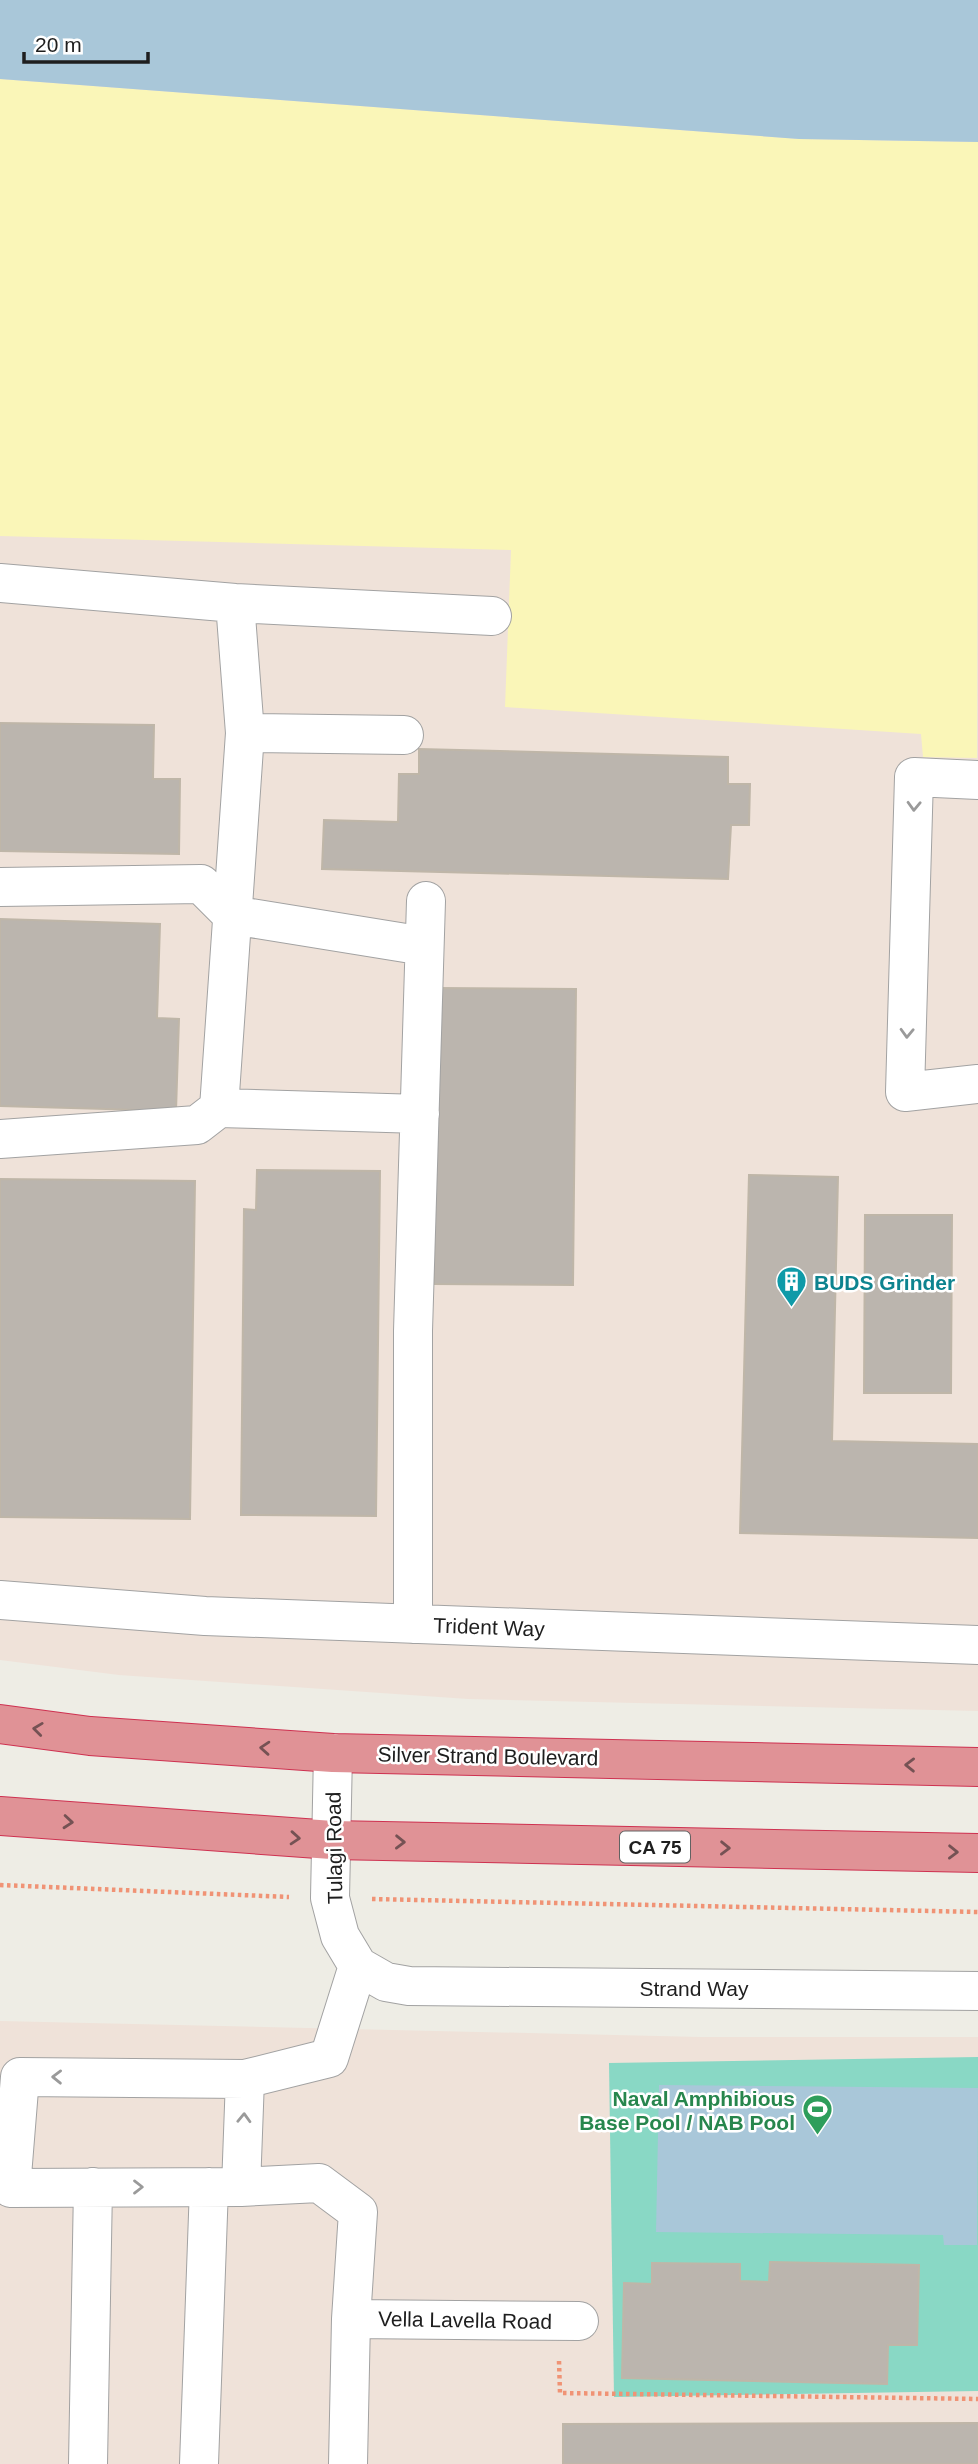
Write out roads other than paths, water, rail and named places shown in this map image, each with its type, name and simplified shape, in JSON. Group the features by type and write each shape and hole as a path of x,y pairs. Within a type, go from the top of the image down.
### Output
{"highway":[{"name":"Silver Strand Boulevard","path":"0,1724 90,1736 333,1753 978,1766"},
{"name":"CA 75","path":"0,1816 332,1840 978,1853"}],"street":[{"path":"0,583 235,603 492,616"},
{"path":"219,1108 245,733 235,603"},
{"path":"245,733 404,735"},
{"path":"978,780 915,777 905,1092 978,1084"},
{"path":"0,887 201,884 232,915 424,946"},
{"path":"413,1624 414,1331 426,901"},
{"path":"0,1139 197,1125 219,1108 420,1114"},
{"name":"Trident Way","path":"0,1600 205,1616 978,1645"},
{"name":"Tulagi Road","path":"333,1753 330,1898 340,1936 358,1966"},
{"path":"348,2464 351,2319 358,2212 319,2183 10,2188 20,2077 246,2079 329,2058 358,1966"},
{"name":"Strand Way","path":"358,1966 386,1982 410,1986 978,1991"},
{"path":"199,2464 225,2186 246,2079"},
{"path":"88,2464 93,2187"},
{"name":"Vella Lavella Road","path":"351,2319 569,2321"}],"water":[{"path":"0,0 978,0 978,142 799,139 0,79"},
{"name":"Naval Amphibious Base Pool / NAB Pool","path":"659,2085 978,2088 977,2245 944,2245 943,2235 656,2232"}],"place":[{"name":"BUDS Grinder","path":"791,1309"},
{"name":"Naval Amphibious Base Pool / NAB Pool","path":"818,2137"}]}
